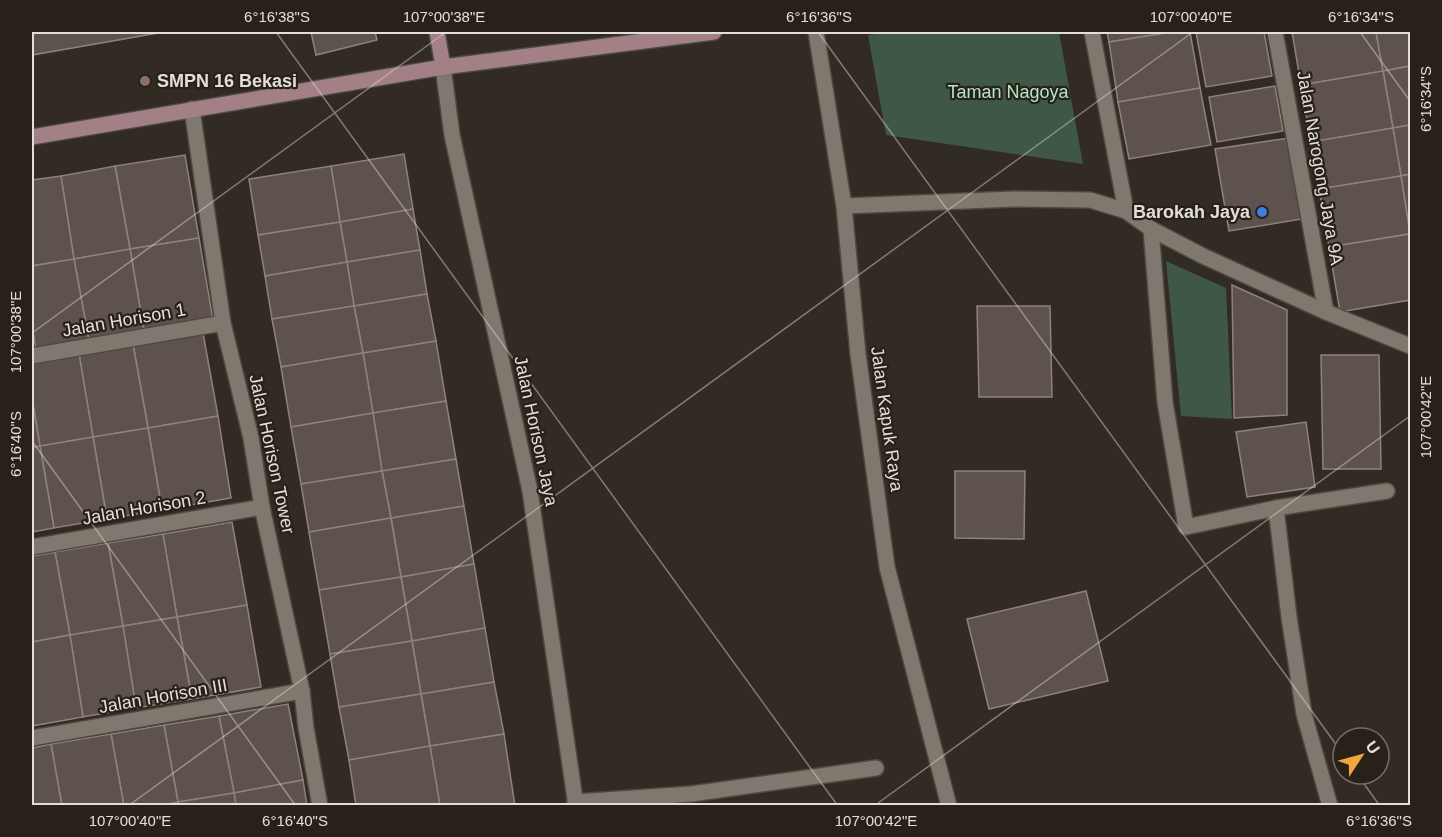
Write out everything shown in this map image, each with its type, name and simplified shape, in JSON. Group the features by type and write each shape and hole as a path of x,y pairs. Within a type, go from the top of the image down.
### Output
{"street":[{"path":"437,32 443,67"},
{"path":"32,137 443,67 681,33 714,32"},
{"name":"Jalan Kapuk Raya","path":"816,32 844,206 858,354 887,567 949,806"},
{"path":"1092,32 1125,211"},
{"name":"Jalan Narogong Jaya 9A","path":"1275,32 1326,312"},
{"name":"Jalan Horison Jaya","path":"443,67 453,135 530,491 576,804"},
{"name":"Jalan Horison Tower","path":"192,109 223,323 251,438 262,507 302,692 320,806"},
{"path":"844,206 1014,199 1090,200 1125,211 1151,229 1203,256 1326,312 1410,346"},
{"path":"1151,229 1166,402 1186,526 1276,508 1386,491"},
{"name":"Jalan Horison 1","path":"32,356 223,323"},
{"name":"Jalan Horison 2","path":"32,547 262,507"},
{"path":"1276,508 1304,714 1330,806"},
{"name":"Jalan Horison III","path":"32,738 302,692"},
{"path":"576,804 691,794 876,768"}],"green space":[{"name":"Taman Nagoya","path":"893,32 1059,32 1083,164 886,135 868,35"},
{"path":"1166,261 1226,288 1232,419 1181,416"}],"building":[{"path":"32,32 164,32 32,55"},
{"path":"311,32 375,32 377,40 316,55"},
{"path":"1107,32 1172,32 1109,42"},
{"path":"1172,32 1190,32 1200,88 1118,102 1109,42"},
{"path":"1196,32 1264,32 1272,76 1206,87"},
{"path":"1292,32 1376,32 1383,71 1301,85"},
{"path":"1376,32 1410,32 1410,66 1383,71"},
{"path":"1410,66 1410,125 1393,128 1383,71"},
{"path":"1383,71 1393,128 1311,142 1301,85"},
{"path":"1275,86 1283,131 1217,142 1209,97"},
{"path":"1200,88 1211,145 1129,159 1118,102"},
{"path":"1410,125 1410,174 1401,176 1393,128"},
{"path":"1393,128 1401,176 1319,189 1311,142"},
{"path":"1289,138 1302,219 1229,231 1215,149"},
{"path":"404,154 413,209 340,222 331,166"},
{"path":"185,155 199,238 130,249 115,166"},
{"path":"115,166 130,249 74,259 61,176"},
{"path":"331,166 340,222 258,235 249,179"},
{"path":"1410,174 1410,233 1401,176"},
{"path":"61,176 74,259 32,266 32,180"},
{"path":"1401,176 1410,234 1329,247 1319,189"},
{"path":"413,209 420,250 347,262 340,222"},
{"path":"340,222 347,262 265,276 258,235"},
{"path":"1410,234 1410,300 1340,312 1329,247"},
{"path":"199,238 213,320 144,331 130,249"},
{"path":"130,249 144,331 89,341 74,259"},
{"path":"420,250 427,294 354,306 347,262"},
{"path":"74,259 89,341 36,350 32,324 32,266"},
{"path":"347,262 354,306 272,319 265,276"},
{"path":"1232,285 1287,310 1287,415 1234,418"},
{"path":"427,294 436,341 363,353 354,306"},
{"path":"354,306 363,353 281,367 272,319"},
{"path":"977,306 1050,306 1052,397 979,397"},
{"path":"203,333 218,416 148,428 133,344"},
{"path":"436,341 446,401 373,413 363,353"},
{"path":"133,344 148,428 93,437 79,354"},
{"path":"363,353 373,413 291,427 281,367"},
{"path":"79,354 93,437 40,446 32,398 32,361"},
{"path":"1321,355 1379,355 1381,469 1323,469"},
{"path":"32,398 40,446 32,448"},
{"path":"446,401 456,459 382,471 373,413"},
{"path":"373,413 382,471 301,484 291,427"},
{"path":"218,416 231,498 162,510 148,428"},
{"path":"1306,422 1315,487 1247,497 1236,432"},
{"path":"148,428 162,510 107,519 93,437"},
{"path":"93,437 107,519 54,528 40,446"},
{"path":"40,446 54,528 32,532 32,448"},
{"path":"456,459 464,506 391,518 382,471"},
{"path":"382,471 391,518 309,532 301,484"},
{"path":"955,471 1025,471 1024,539 955,538"},
{"path":"464,506 474,564 401,577 391,518"},
{"path":"391,518 401,577 319,590 309,532"},
{"path":"232,522 247,605 177,617 163,534"},
{"path":"163,534 177,617 123,626 108,543"},
{"path":"108,543 123,626 70,635 55,552"},
{"path":"55,552 70,635 32,642 32,556"},
{"path":"474,564 485,628 412,641 401,577"},
{"path":"401,577 412,641 330,654 319,590"},
{"path":"1086,591 1108,681 989,709 967,619"},
{"path":"247,605 261,687 192,699 177,617"},
{"path":"177,617 192,699 136,708 123,626"},
{"path":"123,626 136,708 83,717 70,635"},
{"path":"485,628 494,682 421,694 412,641"},
{"path":"70,635 83,717 32,726 32,642"},
{"path":"412,641 421,694 339,707 330,654"},
{"path":"494,682 504,734 430,746 421,694"},
{"path":"421,694 430,746 349,760 339,707"},
{"path":"288,704 303,780 234,793 219,716"},
{"path":"219,716 234,793 178,802 164,725"},
{"path":"164,725 178,802 157,806 124,806 111,734"},
{"path":"111,734 124,806 62,806 51,744"},
{"path":"504,734 515,806 440,806 430,746"},
{"path":"51,744 62,806 32,806 32,748"},
{"path":"430,746 440,806 356,806 349,760"},
{"path":"303,780 307,806 236,806 234,793"},
{"path":"234,793 236,806 179,806 178,802"}],"place":[{"name":"SMPN 16 Bekasi","path":"145,81"},
{"name":"Barokah Jaya","path":"1262,212"}]}
